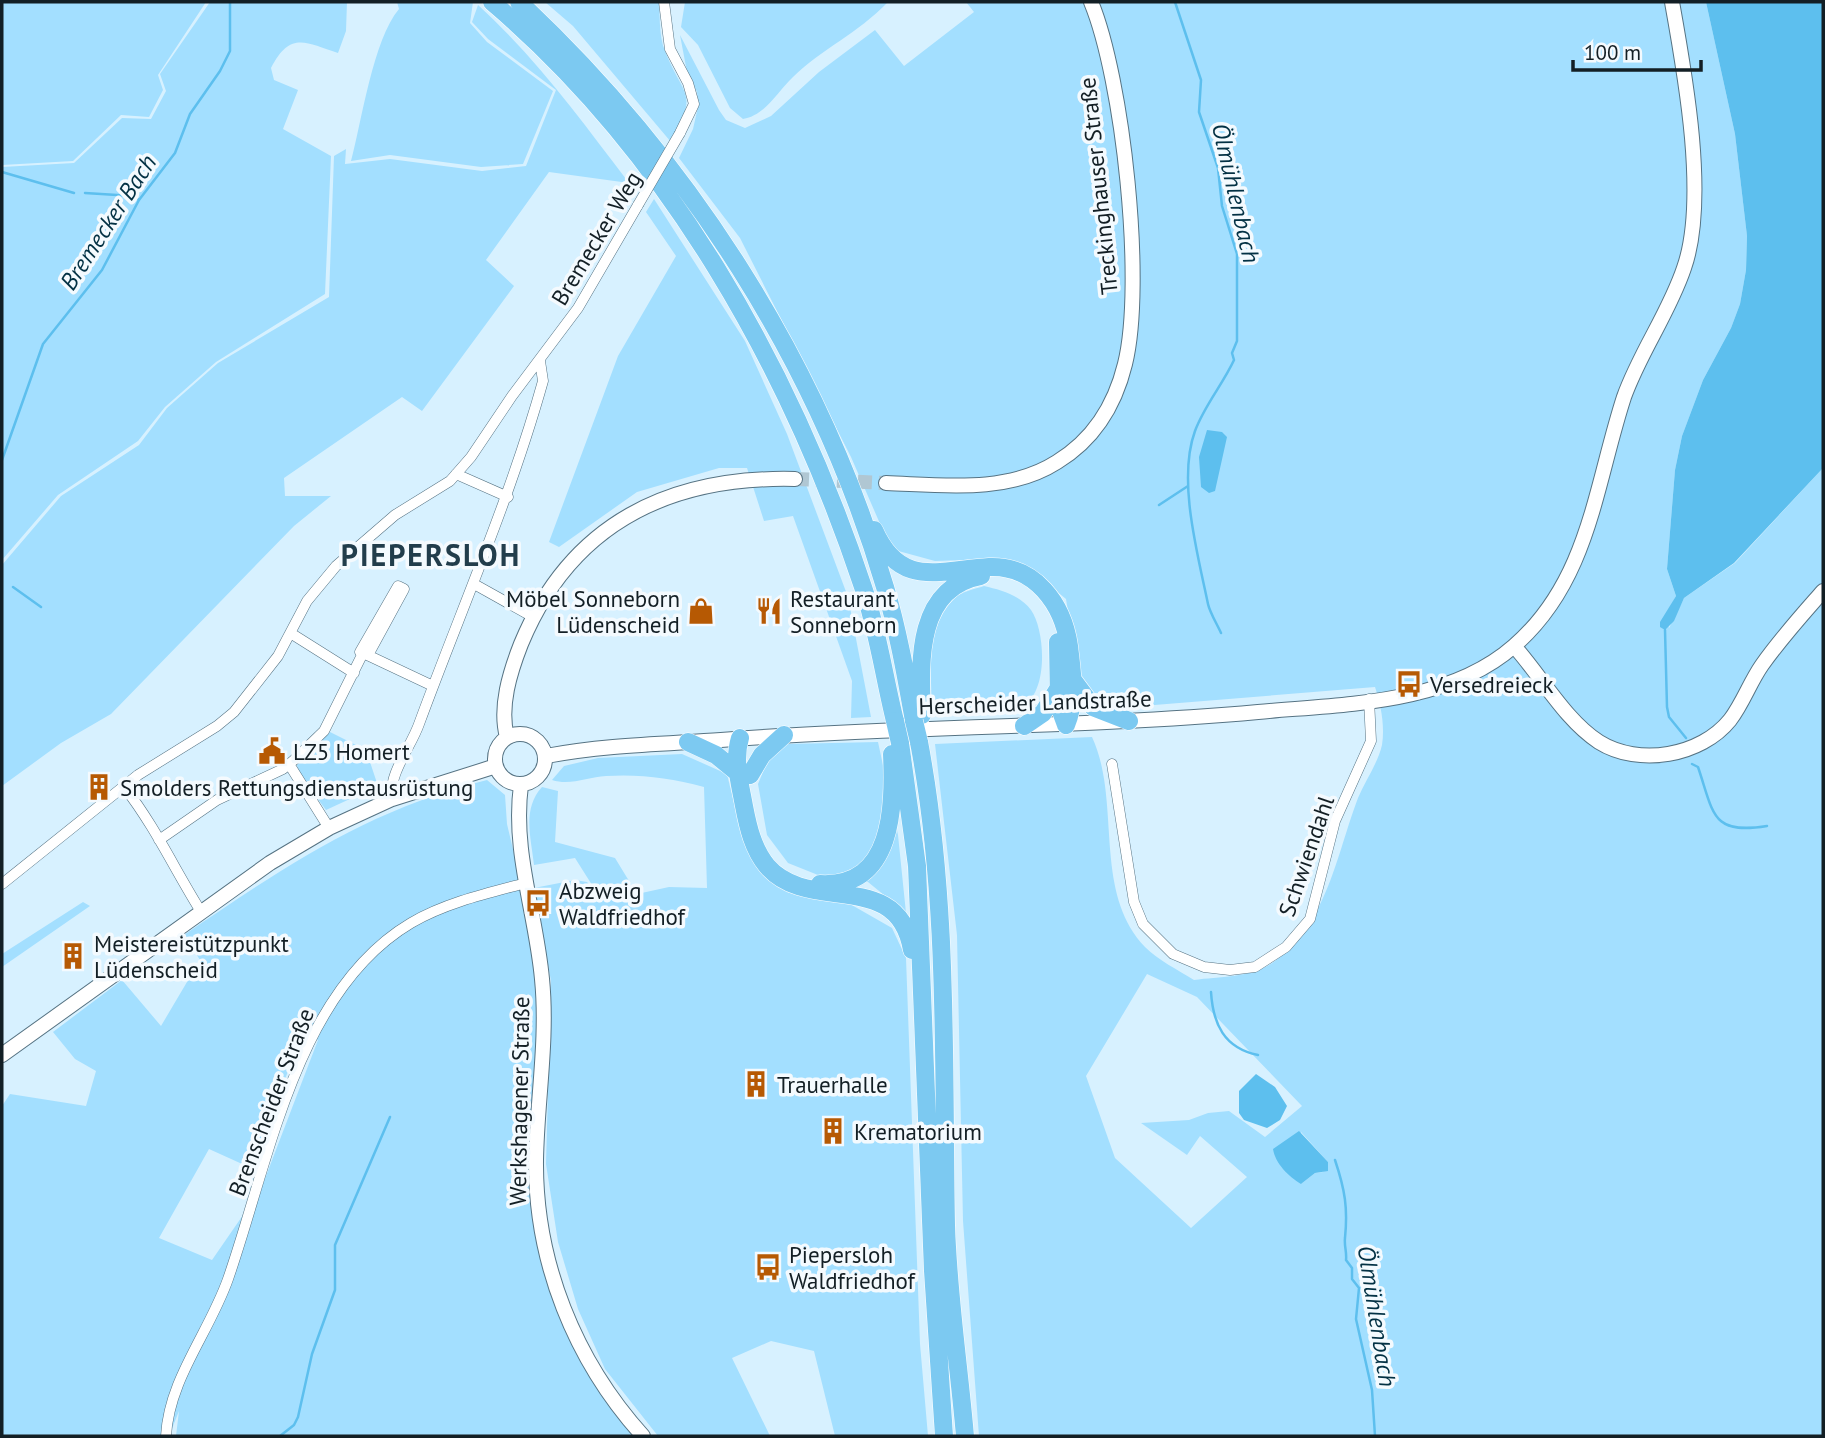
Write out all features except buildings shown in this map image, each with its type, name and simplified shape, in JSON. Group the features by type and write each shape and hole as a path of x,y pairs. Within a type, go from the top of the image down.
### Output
{"highway":[{"path":"492,2 521,11 580,60 627,113 699,208 776,330 844,471 887,552 903,566 930,573 1002,568 1025,575 1042,587 1063,619 1066,683 1059,706 1066,725"},
{"path":"521,11 616,129 683,219 744,314 796,415 819,467 864,589 892,716 917,866 933,1272 944,1436"},
{"path":"844,471 885,587 918,721 935,861 946,1050 946,1228 965,1436"},
{"path":"918,721 922,649 928,623 944,595 954,586 977,577 999,575 1017,580 1034,590 1046,603 1057,632 1066,683 1093,706 1129,721"},
{"path":"1024,726 1042,713 1066,683"},
{"path":"784,735 744,774 750,831 768,867 780,878 804,889 882,903 900,919 911,942 922,1009"},
{"path":"740,738 736,753 744,774 757,830 774,862 802,880 824,884 839,882 863,871 885,840 892,813 896,743"},
{"path":"688,742 716,755 744,774"}],"main road":[{"name":"Treckinghauser Straße","path":"886,483 971,486 1021,478 1058,462 1085,441 1113,400 1130,341 1131,249 1116,104 1102,34 1091,2"},
{"name":"Herscheider Landstraße","path":"546,756 609,746 784,735 1066,725 1369,699 1448,684 1479,670 1514,646 1551,607 1577,559 1627,389 1639,359 1676,288 1688,255 1695,212 1694,170 1672,2"},
{"path":"507,737 504,720 508,687 517,656 533,617 574,559 600,536 652,502 678,491 726,480 795,479"},
{"path":"1514,646 1578,723 1600,742 1639,754 1673,754 1705,741 1729,721 1760,667 1823,591"},
{"path":"519,734 533,737 542,745 546,756 545,767 538,778 521,785 505,779 496,766 497,749 507,737 519,734"},
{"path":"2,1055 200,911 270,863 329,828 392,799 496,766"},
{"name":"Werkshagener Straße","path":"521,785 517,833 542,981 536,1161 542,1235 574,1333 601,1382 643,1436"}],"street":[{"name":"Bremecker Weg","path":"456,474 578,308 680,133 694,104 688,83 670,49 664,2"},
{"path":"392,799 392,786 508,496 542,381 540,361"},
{"path":"2,884 138,775 224,721 256,685 292,634 314,591 353,548 395,515 456,474 508,496"},
{"path":"474,584 533,617"},
{"path":"159,840 217,800 289,764 324,731 344,687 354,673 365,654 404,589 398,586 360,652 365,654 393,667 433,686"},
{"path":"292,634 354,673"},
{"name":"Schwiendahl","path":"1112,764 1134,902 1143,924 1173,954 1204,967 1230,970 1255,967 1286,947 1310,919 1335,821 1371,741 1369,699"},
{"path":"289,764 329,828"},
{"path":"125,788 151,823 200,911"},
{"name":"Brenscheider Straße","path":"166,1436 171,1400 227,1282 279,1121 311,1038 338,989 369,954 413,922 452,905 526,883"}],"shaded area":[{"path":"2,2 206,2 158,75 163,90 149,117 121,115 73,161 2,165"},
{"path":"210,2 347,2 346,31 338,53 299,42 285,48 271,68 274,80 298,90 283,129 331,156 325,294 216,362 165,407 138,441 58,495 2,560 2,167 74,163 122,118 151,119 166,91 160,74"},
{"path":"397,2 473,2 470,23 487,42 553,91 523,164 481,167 390,155 351,161 375,60 390,23 399,9"},
{"path":"545,2 659,2 663,45 686,95 685,113 671,142 573,26"},
{"path":"685,2 888,2 804,67 765,108 743,119 730,108 698,45 681,27"},
{"path":"966,2 1706,2 1735,134 1747,236 1746,270 1740,304 1731,328 1703,380 1682,436 1675,470 1667,569 1676,596 1666,614 1669,628 1684,598 1735,563 1823,468 1823,1436 979,1436 963,1221 957,935 935,744 1092,737 1101,762 1113,873 1119,900 1129,925 1150,952 1194,980 1236,975 1266,967 1293,945 1307,927 1328,886 1358,798 1378,758 1383,730 1375,687 1142,706 1101,701 1079,679 1066,599 1027,567 991,559 935,561 891,549 851,457 740,238 679,158 693,129 698,107 697,92 687,72 680,35 719,110 726,120 745,128 771,116 819,72 875,30 904,66 974,12","holes":["1147,974 1197,997 1302,1106 1265,1137 1229,1111 1208,1113 1189,1120 1141,1123 1187,1155 1200,1136 1247,1177 1191,1228 1115,1158 1086,1076","1301,1132 1328,1162 1323,1172 1315,1173 1301,1184"]},
{"path":"1706,2 1823,2 1823,468 1734,563 1684,598 1674,621 1665,630 1660,627 1660,622 1676,596 1667,569 1675,470 1682,436 1703,380 1731,328 1740,304 1746,270 1747,236 1735,134"},
{"path":"478,5 539,68 629,183 549,172 486,260 514,286 422,411 402,397 284,478 285,496 331,496 294,526 111,714 61,743 2,786 2,565 61,496 139,445 167,408 218,363 329,297 334,156 346,149 345,164 390,159 482,171 526,166 556,90 488,39 472,22"},
{"path":"654,199 745,341 787,434 848,597 871,717 851,718 852,681 793,516 764,521 747,468 719,468 637,492 559,547 549,542 618,356 676,256 646,212"},
{"path":"1207,430 1222,432 1227,437 1215,491 1209,493 1201,487 1199,457"},
{"path":"984,586 1021,600 1036,620 1040,633 1042,663 1036,691 1029,701 1011,709 932,709 932,651 938,623 957,597"},
{"path":"330,732 366,750 378,786 326,810 299,774 297,765"},
{"path":"878,742 898,835 906,913 868,882 823,877 788,863 767,835 758,784 768,760 786,744"},
{"path":"682,754 727,774 743,841 772,882 809,897 850,904 892,928 906,958 920,1344 928,1436 835,1436 814,1351 771,1341 732,1358 770,1436 658,1436 605,1369 578,1309 558,1242 546,1164 551,981 534,888 575,880 587,882 599,896 575,858 534,865 530,814 542,787 558,791 555,842 615,858 637,894 669,887 707,888 704,787 643,776 606,776 572,782 552,780 564,766 598,758"},
{"path":"487,780 505,795 507,824 535,942 538,981 537,1044 530,1152 555,1296 643,1436 176,1436 179,1411 169,1436 2,1436 2,1106 10,1094 86,1106 96,1071 75,1059 53,1032 122,980 161,1026 200,960 184,935 328,843 364,824 443,793","holes":["303,1032 318,1040 261,1189 212,1260 159,1238 209,1149 251,1168"]},
{"path":"83,902 90,906 2,967 2,954"},
{"path":"1256,1074 1275,1087 1287,1106 1280,1120 1267,1128 1244,1120 1239,1113 1239,1091"},
{"path":"1299,1131 1328,1162 1328,1171 1315,1173 1301,1184 1283,1169 1273,1149"}],"waterway":[{"name":"Bremecker Bach","path":"2,460 43,344 102,270 139,200 175,153 190,114 220,71 230,51 230,2"},
{"name":"Ölmühlenbach","path":"1175,2 1201,80 1199,112 1218,168 1222,206 1237,254 1237,341 1232,353 1234,360 1195,431 1188,472 1191,518 1199,563 1209,607 1221,633"},
{"path":"2,172 74,193"},
{"path":"85,193 133,196 139,200"},
{"path":"1159,505 1188,486"},
{"path":"13,587 41,607"},
{"path":"1665,630 1667,707 1669,717 1686,738"},
{"path":"1692,764 1698,767 1717,818 1735,827 1767,826"},
{"name":"Ölmühlenbach","path":"1211,992 1214,1014 1223,1033 1237,1047 1258,1055"},
{"path":"280,1436 294,1425 298,1417 312,1354 335,1290 335,1245 390,1117"},
{"name":"Ölmühlenbach","path":"1335,1160 1345,1199 1346,1260 1352,1268 1352,1279 1359,1288 1356,1319 1372,1390 1375,1436"}],"tunnel":[{"path":"795,479 886,483"}],"place":[{"name":"Möbel Sonneborn Lüdenscheid","path":"701,611"},
{"name":"Restaurant Sonneborn","path":"769,611"},
{"name":"Versedreieck","path":"1409,684"},
{"name":"LZ5 Homert","path":"272,751"},
{"name":"Smolders Rettungsdienstausrüstung","path":"99,787"},
{"name":"Abzweig Waldfriedhof","path":"538,903"},
{"name":"Meistereistützpunkt Lüdenscheid","path":"73,956"},
{"name":"Trauerhalle","path":"756,1084"},
{"name":"Krematorium","path":"833,1131"},
{"name":"Piepersloh Waldfriedhof","path":"768,1267"}],"district":[{"name":"PIEPERSLOH","path":"431,554"}]}
